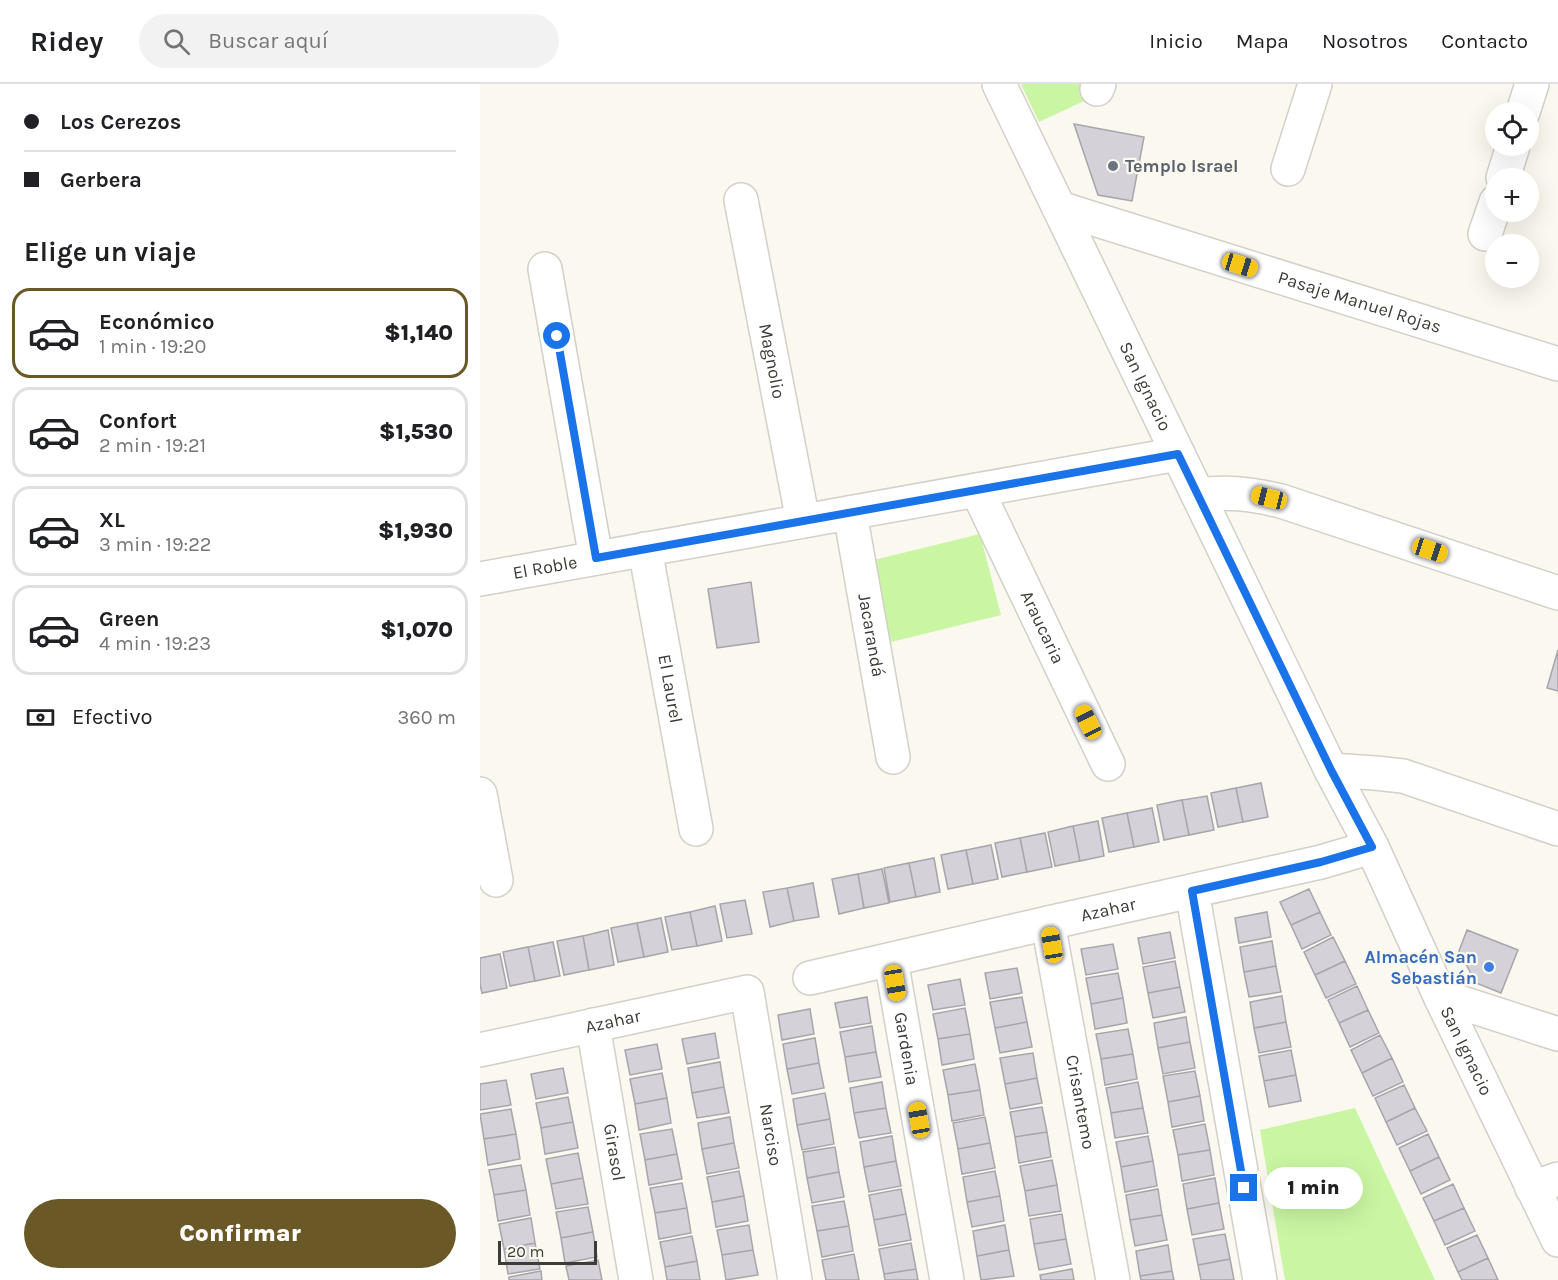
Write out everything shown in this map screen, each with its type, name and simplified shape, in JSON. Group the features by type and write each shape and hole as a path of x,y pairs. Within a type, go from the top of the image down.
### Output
{"street":[{"name":"San Ignacio","path":"999,84 1331,770 1372,847 1440,996 1545,1184 1558,1240"},
{"path":"1288,169 1315,84"},
{"path":"1526,102 1532,84"},
{"name":"Magnolio","path":"741,200 802,521"},
{"name":"Pasaje Manuel Rojas","path":"1059,208 1558,364"},
{"path":"1485,234 1489,222"},
{"path":"545,269 596,558"},
{"name":"El Roble","path":"480,579 1178,454"},
{"name":"Araucaria","path":"977,490 1108,764"},
{"path":"1198,495 1232,492 1281,501 1558,593"},
{"name":"Jacarandá","path":"850,513 893,757"},
{"name":"El Laurel","path":"645,549 696,830"},
{"path":"1331,770 1403,776 1558,829"},
{"path":"480,794 495,880"},
{"name":"Azahar","path":"810,978 1048,922 1321,862 1372,847"},
{"path":"1192,891 1260,1280"},
{"name":"Crisantemo","path":"1048,922 1113,1280"},
{"name":"Gardenia","path":"891,960 947,1280"},
{"name":"Azahar","path":"480,1050 747,992"},
{"name":"Narciso","path":"747,992 795,1280"},
{"path":"1440,996 1558,1034"},
{"name":"Girasol","path":"593,1026 636,1280"}],"green space":[{"path":"1021,84 1102,84 1099,94 1039,122"},
{"path":"980,534 1001,615 891,642 870,561"},
{"path":"1355,1108 1435,1280 1285,1280 1260,1130"}],"building":[{"name":"Templo Israel","path":"1074,124 1144,137 1132,201 1098,195"},
{"path":"751,582 759,642 717,648 708,589"},
{"path":"1558,650 1558,691 1547,688"},
{"path":"1261,783 1268,817 1243,822 1236,788"},
{"path":"1236,788 1243,822 1218,827 1211,793"},
{"path":"1207,796 1214,830 1189,835 1182,800"},
{"path":"1182,800 1189,835 1164,840 1157,805"},
{"path":"1152,808 1159,842 1134,847 1127,813"},
{"path":"1127,813 1134,847 1109,852 1102,818"},
{"path":"1098,821 1104,856 1080,861 1073,826"},
{"path":"1073,826 1080,861 1055,866 1048,832"},
{"path":"1045,833 1052,867 1027,872 1020,838"},
{"path":"1020,838 1027,872 1002,877 995,843"},
{"path":"991,845 998,879 973,884 966,850"},
{"path":"966,850 973,884 948,889 941,855"},
{"path":"934,858 940,892 916,897 909,863"},
{"path":"909,863 916,897 890,902 884,868"},
{"path":"882,869 889,903 864,908 858,874"},
{"path":"858,874 864,908 839,914 832,879"},
{"path":"813,883 819,917 794,921 787,888"},
{"path":"787,888 794,921 770,927 763,892"},
{"path":"1309,889 1320,912 1291,925 1280,902"},
{"path":"745,900 752,934 727,938 720,904"},
{"path":"715,906 722,941 697,946 690,912"},
{"path":"690,912 697,946 672,950 665,917"},
{"path":"1267,912 1271,937 1239,943 1235,918"},
{"path":"1320,912 1331,935 1302,949 1291,925"},
{"path":"661,918 668,952 644,957 637,923"},
{"path":"637,923 644,957 618,962 611,928"},
{"path":"608,930 614,965 589,970 583,936"},
{"name":"Almacén San Sebastián","path":"1467,930 1518,950 1501,993 1476,983 1459,951"},
{"path":"1170,932 1175,958 1143,964 1138,938"},
{"path":"583,936 589,970 564,975 557,941"},
{"path":"1333,937 1345,961 1315,975 1304,952"},
{"path":"1272,941 1276,966 1244,972 1240,947"},
{"path":"553,942 560,976 535,981 528,947"},
{"path":"1113,944 1118,969 1086,975 1081,949"},
{"path":"528,947 535,981 510,986 503,952"},
{"path":"500,954 507,988 482,993 480,958"},
{"path":"1175,961 1180,987 1148,993 1143,967"},
{"path":"1345,961 1356,984 1326,998 1315,975"},
{"path":"1276,966 1281,992 1249,997 1244,972"},
{"path":"1017,968 1022,993 990,999 985,973"},
{"path":"1118,973 1123,998 1091,1004 1086,978"},
{"path":"960,979 965,1005 933,1010 928,985"},
{"path":"1357,986 1368,1010 1339,1023 1328,1000"},
{"path":"1180,987 1185,1012 1153,1018 1148,993"},
{"path":"1282,996 1286,1022 1254,1028 1250,1002"},
{"path":"867,997 871,1023 840,1028 835,1003"},
{"path":"1022,997 1027,1022 995,1028 990,1002"},
{"path":"1123,998 1127,1023 1095,1029 1091,1004"},
{"path":"965,1008 970,1034 938,1039 933,1014"},
{"path":"810,1009 814,1034 782,1040 778,1015"},
{"path":"1368,1010 1379,1033 1350,1047 1339,1023"},
{"path":"1186,1017 1190,1042 1158,1048 1154,1023"},
{"path":"1027,1022 1032,1047 1000,1053 995,1028"},
{"path":"1286,1022 1291,1047 1259,1053 1254,1028"},
{"path":"872,1026 876,1052 845,1057 840,1032"},
{"path":"1128,1029 1133,1054 1101,1059 1096,1034"},
{"path":"715,1033 719,1058 687,1064 682,1039"},
{"path":"970,1034 974,1059 942,1065 938,1039"},
{"path":"1380,1035 1392,1058 1362,1073 1351,1050"},
{"path":"815,1038 819,1063 787,1069 783,1044"},
{"path":"1190,1042 1195,1068 1163,1074 1158,1048"},
{"path":"657,1044 662,1069 630,1075 625,1050"},
{"path":"1291,1050 1296,1075 1264,1081 1259,1056"},
{"path":"876,1052 881,1077 849,1082 845,1057"},
{"path":"1033,1053 1037,1078 1005,1084 1000,1058"},
{"path":"1133,1054 1137,1079 1105,1085 1101,1059"},
{"path":"1392,1058 1403,1082 1373,1096 1362,1073"},
{"path":"720,1062 724,1087 692,1093 688,1068"},
{"path":"819,1063 824,1088 792,1094 787,1069"},
{"path":"975,1064 980,1090 948,1095 943,1070"},
{"path":"563,1068 568,1093 536,1099 531,1074"},
{"path":"1195,1071 1200,1096 1168,1102 1163,1076"},
{"path":"662,1073 667,1098 635,1104 630,1079"},
{"path":"1296,1075 1301,1101 1269,1107 1264,1081"},
{"path":"1037,1078 1042,1103 1010,1109 1005,1084"},
{"path":"506,1080 511,1105 480,1110 480,1084"},
{"path":"882,1082 886,1108 854,1113 850,1088"},
{"path":"1138,1082 1143,1108 1111,1113 1106,1088"},
{"path":"1404,1085 1415,1108 1386,1122 1375,1098"},
{"path":"724,1087 729,1113 697,1118 692,1093"},
{"path":"980,1090 984,1115 952,1121 948,1095"},
{"path":"825,1093 830,1119 797,1125 793,1099"},
{"path":"1200,1096 1204,1121 1172,1127 1168,1102"},
{"path":"568,1097 573,1122 541,1128 536,1103"},
{"path":"667,1098 671,1123 639,1130 635,1104"},
{"path":"1042,1107 1047,1132 1015,1137 1010,1112"},
{"path":"886,1108 891,1133 859,1138 854,1113"},
{"path":"1143,1108 1148,1133 1115,1138 1111,1113"},
{"path":"1415,1108 1427,1131 1397,1145 1386,1122"},
{"path":"511,1109 516,1134 484,1139 480,1114"},
{"path":"730,1117 734,1143 702,1149 698,1123"},
{"path":"985,1117 990,1143 958,1149 953,1123"},
{"path":"830,1119 834,1144 802,1150 797,1125"},
{"path":"573,1122 578,1148 545,1154 541,1128"},
{"path":"1205,1124 1210,1150 1178,1155 1173,1130"},
{"path":"672,1129 677,1154 645,1160 640,1134"},
{"path":"1047,1132 1051,1157 1019,1163 1015,1137"},
{"path":"516,1134 520,1159 488,1165 484,1139"},
{"path":"1428,1134 1439,1157 1410,1171 1399,1148"},
{"path":"892,1136 896,1161 864,1167 860,1142"},
{"path":"1148,1136 1153,1161 1121,1167 1116,1142"},
{"path":"734,1143 739,1168 707,1174 702,1149"},
{"path":"990,1143 995,1168 962,1174 958,1149"},
{"path":"835,1147 839,1172 807,1178 803,1152"},
{"path":"1210,1150 1214,1175 1182,1181 1178,1155"},
{"path":"578,1153 583,1178 551,1184 546,1159"},
{"path":"677,1154 682,1179 649,1185 645,1160"},
{"path":"1439,1157 1450,1180 1421,1194 1410,1171"},
{"path":"1052,1160 1057,1185 1025,1191 1020,1166"},
{"path":"896,1161 901,1186 869,1192 864,1167"},
{"path":"1153,1161 1157,1186 1125,1192 1121,1167"},
{"path":"521,1165 526,1190 494,1195 489,1170"},
{"path":"739,1171 744,1196 712,1202 707,1177"},
{"path":"995,1171 1000,1196 967,1202 963,1177"},
{"path":"839,1172 844,1197 812,1203 807,1178"},
{"path":"583,1178 588,1204 556,1209 551,1184"},
{"path":"1215,1178 1219,1203 1187,1209 1183,1184"},
{"path":"682,1183 687,1208 655,1213 650,1188"},
{"path":"1453,1184 1464,1208 1434,1221 1423,1198"},
{"path":"1057,1185 1061,1211 1029,1216 1025,1191"},
{"path":"901,1189 906,1214 874,1220 869,1195"},
{"path":"1158,1189 1162,1215 1130,1220 1126,1195"},
{"path":"526,1190 530,1215 498,1221 494,1195"},
{"path":"744,1196 748,1221 716,1227 712,1202"},
{"path":"1000,1196 1004,1221 972,1227 967,1202"},
{"path":"844,1201 849,1226 817,1231 812,1206"},
{"path":"1219,1203 1224,1229 1192,1235 1187,1209"},
{"path":"588,1207 593,1232 561,1238 556,1212"},
{"path":"687,1208 691,1233 659,1239 655,1213"},
{"path":"1464,1208 1475,1231 1445,1245 1434,1221"},
{"path":"906,1214 911,1240 879,1246 874,1220"},
{"path":"1062,1214 1066,1239 1034,1244 1030,1219"},
{"path":"1162,1215 1167,1240 1135,1246 1130,1220"},
{"path":"531,1218 535,1243 504,1249 499,1224"},
{"path":"749,1225 753,1250 722,1255 717,1230"},
{"path":"1005,1225 1009,1250 977,1256 973,1231"},
{"path":"849,1226 853,1251 822,1257 817,1231"},
{"path":"593,1232 597,1257 565,1263 561,1238"},
{"path":"1225,1234 1230,1259 1198,1265 1193,1239"},
{"path":"1477,1235 1488,1258 1458,1272 1447,1248"},
{"path":"692,1236 697,1261 665,1267 660,1242"},
{"path":"1066,1239 1071,1264 1039,1270 1034,1244"},
{"path":"535,1243 540,1269 508,1274 504,1249"},
{"path":"911,1243 916,1269 884,1274 879,1249"},
{"path":"1168,1245 1172,1271 1140,1276 1136,1251"},
{"path":"753,1250 758,1275 726,1280 722,1255"},
{"path":"1009,1250 1014,1276 981,1280 977,1256"},
{"path":"854,1254 859,1280 826,1280 822,1260"},
{"path":"1488,1258 1498,1280 1462,1280 1458,1272"},
{"path":"1230,1259 1234,1280 1201,1280 1198,1265"},
{"path":"598,1260 602,1280 569,1280 566,1266"},
{"path":"697,1261 700,1280 667,1280 665,1267"},
{"path":"916,1269 918,1280 885,1280 884,1274"},
{"path":"1072,1269 1074,1280 1041,1280 1040,1275"},
{"path":"541,1271 542,1280 509,1280 509,1277"},
{"path":"1172,1271 1174,1280 1141,1280 1140,1276"}],"place":[{"name":"Templo Israel","path":"1113,166"},
{"name":"Almacén San Sebastián","path":"1489,967"}],"route":[{"path":"557,336 596,558 1178,454 1331,770 1372,847 1321,862 1192,891 1244,1188"}]}
